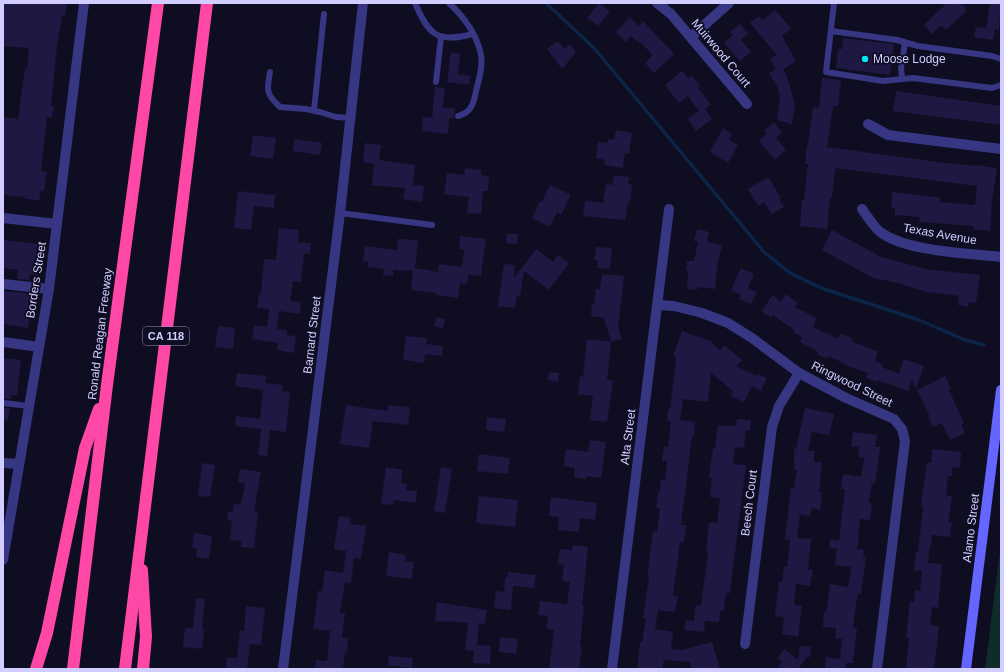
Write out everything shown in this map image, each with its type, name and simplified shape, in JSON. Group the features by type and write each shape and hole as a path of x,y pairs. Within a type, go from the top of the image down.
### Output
{"highway":[{"name":"Ronald Reagan Freeway","path":"73,669 107,385 158,3"},
{"name":"CA 118","path":"124,669 207,3"},
{"path":"36,669 47,633 85,448 107,385"},
{"path":"141,539 146,636 143,669"}],"main road":[{"name":"Alamo Street","path":"966,669 1001,390"}],"street":[{"name":"Borders Street","path":"3,560 6,520 20,464 49,289 84,3"},
{"name":"Barnard Street","path":"283,669 340,212 363,3"},
{"name":"Muirwood Court","path":"657,3 671,14 747,104"},
{"path":"691,37 729,3"},
{"path":"868,124 888,135 1001,149"},
{"name":"Alta Street","path":"612,669 669,209"},
{"name":"Texas Avenue","path":"862,210 879,231 898,242 952,252 1001,257"},
{"path":"3,218 57,224"},
{"path":"3,284 49,289"},
{"name":"Ringwood Street","path":"658,305 674,306 702,313 728,323 752,338 799,373 846,398 894,419 902,429 905,441 877,669"},
{"path":"3,342 39,346"},
{"name":"Beech Court","path":"745,644 772,427 779,406 799,373"},
{"path":"3,463 20,464"}],"lane":[{"path":"415,3 421,18 431,32 441,37 456,38 473,34"},
{"path":"449,3 460,13 473,34 481,56 480,77 472,106 464,115 458,116"},
{"path":"834,3 826,72 883,81 913,78 992,88 1001,85"},
{"path":"314,110 324,14"},
{"path":"831,31 897,40 918,46 992,56 1001,59"},
{"path":"436,82 441,37"},
{"path":"902,78 901,68 905,43"},
{"path":"270,72 267,91 280,107 314,110 336,117 351,118"},
{"path":"340,212 432,225"},
{"path":"3,403 29,406"}],"green space":[{"path":"1001,543 1001,669 985,669"}],"building":[{"path":"3,3 67,3 65,16 62,15 57,46 51,106 54,106 52,117 47,117 41,171 47,172 44,191 41,190 39,201 23,198 24,197 3,195 3,117 18,119 25,68 27,69 29,48 3,46"},
{"path":"599,3 610,11 598,26 587,18"},
{"path":"947,3 961,3 967,10 946,30 941,25 932,34 924,25"},
{"path":"990,3 1001,3 999,30 995,29 993,40 974,37 976,27 986,28"},
{"path":"775,10 791,28 782,36 796,61 783,69 787,76 795,105 792,124 777,120 780,96 778,88 769,73 776,69 770,59 777,55 750,23 759,16 763,20"},
{"path":"630,17 639,26 643,21 674,54 654,73 645,63 653,55 640,42 639,43 631,36 626,42 616,32"},
{"path":"740,24 748,34 741,40 751,52 740,61 724,43 733,35 730,32"},
{"name":"Moose Lodge","path":"843,38 894,44 890,75 836,68 838,49 842,49"},
{"path":"558,41 564,49 570,44 576,52 562,69 547,49"},
{"path":"451,52 460,54 458,74 470,76 469,85 447,82"},
{"path":"682,71 689,79 692,76 700,86 698,88 711,105 705,109 712,119 696,131 688,119 699,111 688,96 679,103 665,85"},
{"path":"822,78 841,80 838,106 833,106 827,147 945,163 997,168 992,201 990,231 973,229 973,226 919,222 920,217 895,215 895,208 891,208 892,192 936,197 940,198 939,202 975,205 977,186 835,168 827,229 800,226 802,200 804,200 808,164 805,164 807,145 813,107 819,108"},
{"path":"435,87 445,88 443,107 455,109 454,118 449,118 448,134 422,131 423,117 432,118"},
{"path":"896,91 1001,106 1001,125 893,111"},
{"path":"774,122 782,133 776,138 786,150 775,160 759,141 767,134 764,131"},
{"path":"723,128 732,134 729,140 738,145 728,163 710,152"},
{"path":"616,130 632,133 629,154 625,153 623,168 604,165 605,160 596,158 598,142 607,143 608,139 614,140"},
{"path":"253,135 276,138 273,159 250,156"},
{"path":"294,139 322,143 320,155 293,151"},
{"path":"365,143 381,145 379,160 415,165 413,185 424,186 422,202 403,199 405,188 372,185 374,164 363,162"},
{"path":"465,168 481,170 481,175 489,176 488,191 483,191 481,214 467,213 469,197 444,194 447,173 464,175"},
{"path":"614,175 629,177 628,184 632,185 630,203 628,202 625,220 583,216 585,201 603,203 606,184 612,185"},
{"path":"768,177 781,198 779,199 784,207 772,214 764,202 758,206 748,189"},
{"path":"550,185 571,195 561,215 557,212 550,227 532,218"},
{"path":"238,191 275,195 274,208 254,206 251,230 234,228"},
{"path":"279,228 299,230 298,242 311,243 310,254 304,254 301,282 293,281 290,301 301,302 300,314 279,311 277,329 287,330 287,335 296,336 294,353 277,350 278,343 252,339 254,325 267,327 269,309 257,308 259,293 261,293 264,259 276,260"},
{"path":"697,229 709,232 707,242 722,245 717,267 715,289 697,287 697,290 687,289 687,261 694,261 698,242 694,241"},
{"path":"832,230 881,257 934,271 980,275 976,303 969,302 968,307 958,305 959,296 927,292 903,284 873,278 822,250"},
{"path":"507,234 518,234 517,244 506,243"},
{"path":"460,236 486,239 481,276 468,275 467,284 460,283 458,298 436,295 436,293 411,290 413,271 393,270 393,276 383,275 384,269 368,267 368,262 363,261 365,246 397,250 398,239 418,240 415,268 438,272 439,264 462,267 464,250 459,249"},
{"path":"3,240 38,244 36,255 39,255 37,275 30,274 29,280 17,279 18,270 3,268"},
{"path":"596,247 612,248 610,269 597,268 598,260 594,260"},
{"path":"536,249 553,262 558,255 569,263 549,290 524,271 520,297 517,296 515,308 498,306 504,264 515,265 514,278"},
{"path":"741,268 754,274 748,288 757,292 751,304 739,299 741,295 731,290"},
{"path":"602,274 624,276 618,327 622,339 611,342 604,318 591,316 592,304 594,305 596,289 600,289"},
{"path":"4,291 33,294 28,328 3,324"},
{"path":"786,294 798,303 795,307 817,318 813,327 838,339 841,333 853,339 852,342 878,351 875,361 883,364 882,367 899,374 904,359 924,366 916,388 912,380 908,391 877,380 877,382 866,378 868,373 851,367 829,356 828,359 817,354 818,352 800,342 802,337 793,332 794,330 773,315 771,318 761,311 773,295 781,302"},
{"path":"436,317 445,319 443,328 434,326"},
{"path":"218,326 235,328 233,349 215,347"},
{"path":"682,331 710,341 720,350 724,345 742,360 736,366 757,376 757,374 767,378 761,391 752,386 744,402 730,396 733,391 711,373 708,402 683,399 680,420 695,422 681,525 686,525 684,542 680,542 673,596 678,597 675,612 658,610 655,629 673,632 671,649 682,650 712,642 720,669 692,669 690,662 664,660 662,669 637,669 640,642 642,643 646,618 643,618 649,578 647,578 653,531 657,532 660,509 656,508 658,494 661,479 665,480 667,461 662,461 664,447 668,447 671,421 667,421 668,409 670,409 676,357 673,356"},
{"path":"406,336 427,338 426,344 443,346 442,356 425,354 424,363 403,360"},
{"path":"587,339 611,342 607,380 613,381 607,422 590,420 593,396 578,394 580,376 583,377"},
{"path":"3,358 21,360 17,395 12,395 11,399 3,399"},
{"path":"549,372 559,373 558,382 548,380"},
{"path":"237,373 266,376 265,383 283,385 282,391 290,392 286,432 270,430 267,456 258,455 261,429 235,426 236,416 260,419 263,390 235,386"},
{"path":"945,376 951,389 949,390 964,423 961,424 965,433 950,440 942,423 933,427 928,417 930,417 917,390"},
{"path":"346,405 387,411 388,405 410,407 408,425 373,421 369,448 340,444"},
{"path":"3,408 10,408 8,420 3,419"},
{"path":"805,408 834,414 829,435 812,432 808,451 814,451 814,462 822,462 819,492 822,492 820,510 812,508 810,516 800,514 797,538 811,539 808,570 813,570 810,586 796,584 794,605 802,606 798,637 782,634 784,617 775,616 779,581 782,582 784,567 787,567 790,540 785,539 791,488 794,488 797,470 794,469 794,449 796,449"},
{"path":"487,417 506,419 504,432 486,430"},
{"path":"737,419 751,420 750,431 746,430 744,448 735,447 733,464 746,465 730,593 726,593 724,611 720,611 719,622 705,621 704,632 684,630 686,620 694,621 696,605 701,606 708,552 706,551 709,522 717,523 720,498 710,497 712,477 709,477 718,426 736,426"},
{"path":"853,432 877,435 875,447 880,447 875,484 872,483 869,503 872,503 870,520 860,519 857,549 864,550 863,557 866,557 861,594 858,593 853,627 857,628 853,663 846,663 845,669 825,669 826,657 840,659 842,639 835,638 836,628 823,627 824,612 826,613 830,584 848,587 851,567 835,565 837,549 829,548 830,539 839,540 845,489 841,489 843,474 861,477 864,458 858,457 859,447 851,446"},
{"path":"590,440 606,442 601,478 586,476 586,479 574,477 575,468 564,466 566,449 588,452"},
{"path":"932,449 961,452 960,468 952,467 952,476 948,476 946,495 952,496 948,522 952,522 950,537 932,535 930,545 928,563 942,564 938,608 932,607 930,625 939,626 934,669 906,669 909,638 906,638 910,601 914,602 915,590 920,591 922,571 914,570 916,552 918,552 923,507 921,506 927,463 931,463"},
{"path":"479,454 510,458 508,474 477,471"},
{"path":"202,463 215,465 210,497 198,496"},
{"path":"386,467 403,470 401,483 407,484 406,490 417,491 416,503 394,500 393,505 381,504"},
{"path":"441,467 452,469 445,513 434,511"},
{"path":"240,469 261,472 254,511 258,512 254,548 241,547 242,541 230,540 232,521 227,520 228,511 233,512 234,504 241,505 245,483 238,482"},
{"path":"479,496 518,500 515,527 476,523"},
{"path":"551,497 597,503 595,520 580,518 579,532 558,530 559,517 549,516"},
{"path":"339,516 351,518 350,524 366,526 361,559 354,558 351,583 345,582 340,613 345,613 342,638 348,638 347,653 345,652 343,669 315,669 316,660 327,661 330,631 313,629 318,591 322,591 325,570 343,573 346,551 334,549"},
{"path":"194,533 212,536 209,559 196,557 197,548 192,548"},
{"path":"573,545 588,547 582,606 584,606 579,669 549,669 554,630 546,629 548,616 538,615 540,601 567,604 570,582 562,581 564,565 558,564 560,549 572,550"},
{"path":"389,552 406,555 405,561 414,562 412,579 386,576"},
{"path":"508,572 536,575 534,588 513,586 511,610 494,608 496,591 504,592 505,578 507,578"},
{"path":"196,598 205,599 202,649 183,647 185,628 193,628"},
{"path":"437,602 487,610 484,625 479,624 477,645 491,646 490,664 473,663 474,651 465,650 468,623 435,621"},
{"path":"246,606 265,608 261,645 250,644 247,669 226,669 227,658 237,658 240,630 244,631"},
{"path":"500,637 518,639 516,654 499,652"},
{"path":"800,646 811,647 810,657 807,657 798,669 777,669 782,662 777,659 784,649 798,660"},
{"path":"389,656 413,658 412,668 388,665"}],"waterway":[{"path":"546,3 594,48 764,252 790,273 821,288 919,320 965,340 984,345"}],"place":[{"name":"Moose Lodge","path":"865,59"}]}
